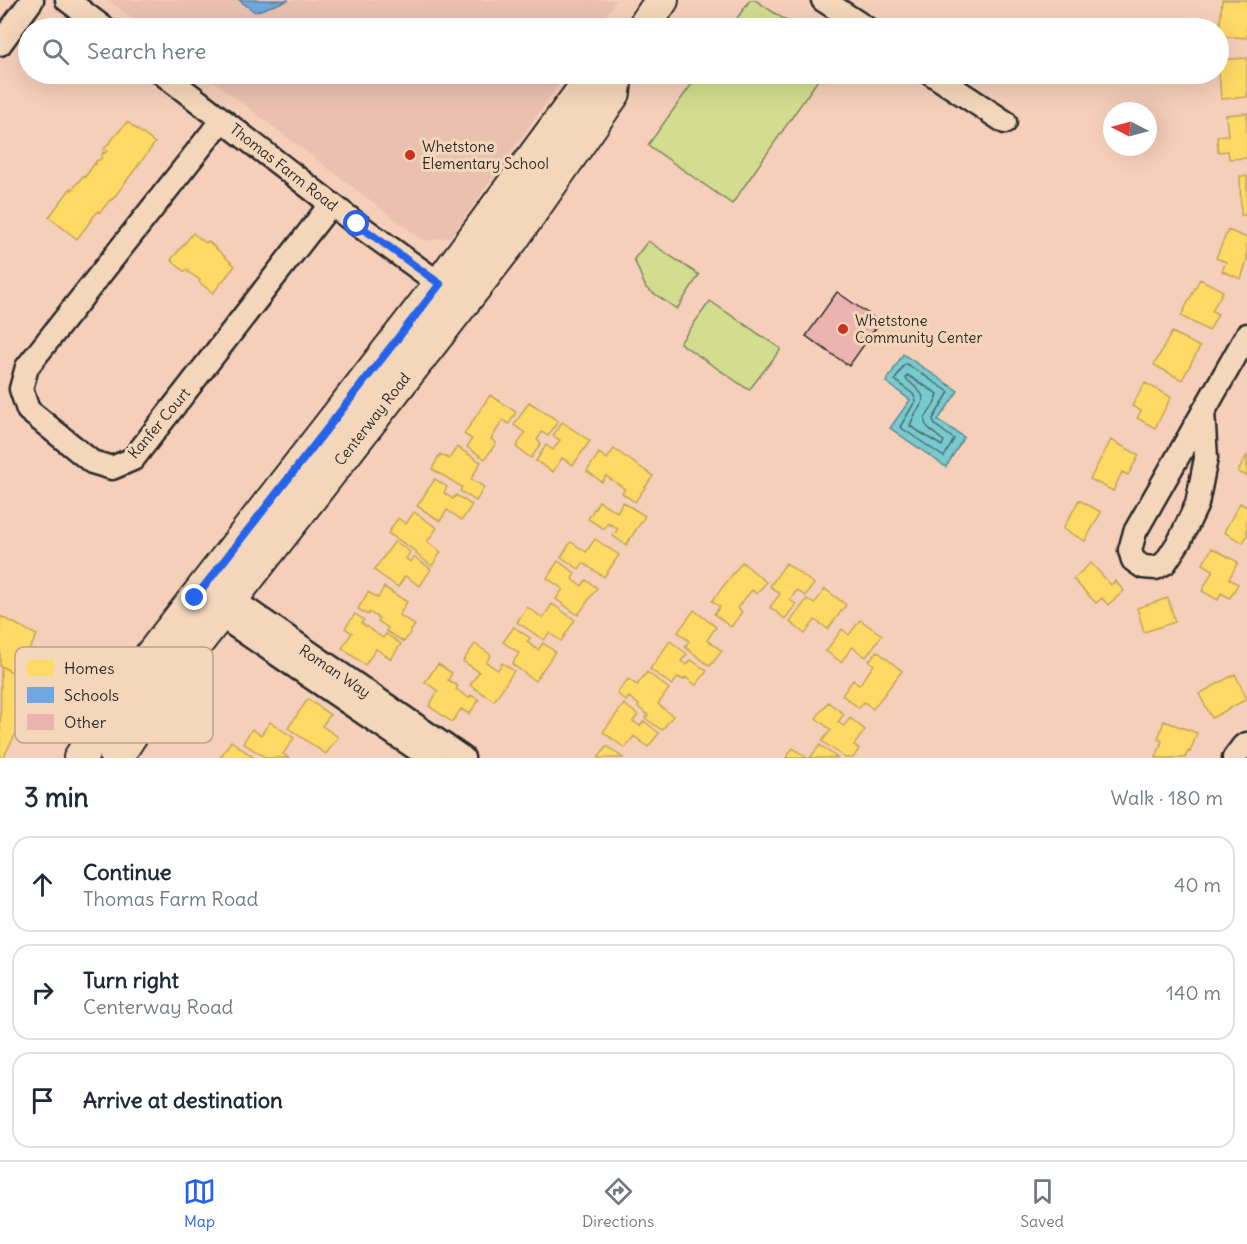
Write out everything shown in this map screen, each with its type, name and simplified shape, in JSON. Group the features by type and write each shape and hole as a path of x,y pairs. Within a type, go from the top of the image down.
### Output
{"street":[{"path":"19,18 32,0"},
{"path":"67,0 91,18"},
{"path":"650,18 662,0"},
{"path":"823,0 851,18"},
{"path":"0,44 18,19"},
{"name":"Thomas Farm Road","path":"176,84 331,204 452,293"},
{"name":"Centerway Road","path":"167,647 213,599 452,293 587,84"},
{"name":"Centerway Road","path":"452,293 511,241 614,93 615,84"},
{"path":"947,84 1005,122"},
{"name":"Kanfer Court","path":"222,120 27,367 21,389 28,410 92,462 112,468 133,459 331,204"},
{"path":"1203,412 1206,458 1197,504 1180,540 1165,563 1156,568 1143,567 1133,560 1130,550 1135,532 1203,412 1247,335"},
{"name":"Centerway Road","path":"185,647 213,599"},
{"name":"Roman Way","path":"213,599 430,758"},
{"name":"Roman Way","path":"213,599 464,758"},
{"name":"Centerway Road","path":"80,758 89,743"},
{"name":"Centerway Road","path":"116,758 126,743"},
{"path":"1234,758 1247,744"}],"shaded area":[{"path":"108,0 616,0 604,18 132,18"},
{"name":"Whetstone Elementary School","path":"217,84 559,84 451,237 424,241"}],"green space":[{"path":"750,0 755,0 782,18 737,18"},
{"path":"692,84 815,84 732,204 648,145"},
{"path":"648,241 699,275 677,309 646,288 634,259"},
{"path":"710,301 781,349 749,390 680,343"}],"water":[{"path":"903,354 958,391 938,420 964,437 946,467 890,428 910,400 886,382"}],"building: Homes":[{"path":"1222,0 1247,0 1247,38 1229,37 1229,18 1220,18"},
{"path":"1247,58 1247,97 1221,99 1220,84 1229,84 1229,59"},
{"path":"1247,113 1247,158 1229,159 1228,151 1218,152 1217,136 1228,135 1226,115"},
{"path":"127,122 155,143 112,200 100,212 98,211 77,239 49,217 71,188 72,190 96,164 96,161 101,159 103,152 107,151 104,149"},
{"path":"1240,176 1247,176 1247,215 1241,215"},
{"path":"1228,230 1247,238 1247,260 1241,279 1222,271 1226,262 1216,258"},
{"path":"193,233 206,243 208,241 235,266 213,293 188,272 189,270 185,272 171,260"},
{"path":"1200,279 1223,291 1212,311 1218,314 1209,331 1181,316"},
{"path":"1172,332 1200,347 1182,380 1154,365"},
{"path":"1145,383 1171,397 1155,428 1137,418 1141,411 1132,406"},
{"path":"490,395 516,412 509,424 503,420 491,439 496,443 485,459 467,447 472,439 464,434"},
{"path":"529,402 558,421 548,436 542,432 537,440 541,443 531,458 516,447 525,433 514,425"},
{"path":"562,422 590,441 573,465 562,458 553,472 536,461 546,445 553,450 560,440 553,436"},
{"path":"1111,440 1139,455 1128,475 1122,472 1113,491 1090,479"},
{"path":"457,447 481,462 471,479 484,487 476,501 460,491 462,487 432,469 440,454 449,459"},
{"path":"614,449 653,476 635,502 622,493 625,489 606,476 602,482 587,471 599,453 607,459"},
{"path":"1247,455 1247,476 1238,472"},
{"path":"435,479 447,487 444,493 453,499 456,495 472,505 462,520 447,510 440,521 417,506"},
{"path":"1079,500 1101,512 1085,541 1063,529"},
{"path":"599,501 617,512 623,502 645,516 626,545 613,536 618,529 608,523 604,529 588,519"},
{"path":"1240,503 1247,507 1247,535 1243,543 1224,532"},
{"path":"414,512 437,528 427,542 441,552 432,566 416,554 417,552 388,533 398,518 406,524"},
{"path":"595,539 619,555 604,577 583,563 579,569 561,557 571,542 586,552"},
{"path":"395,541 410,552 406,559 411,562 414,557 431,569 420,586 405,576 398,587 374,570"},
{"path":"1212,548 1238,562 1229,579 1238,584 1230,598 1221,593 1218,600 1202,591 1213,570 1203,564"},
{"path":"558,561 575,573 572,579 582,586 586,580 597,588 578,615 556,599 563,589 547,578"},
{"path":"742,562 766,582 757,594 752,590 737,608 742,612 731,627 714,614 720,607 712,601"},
{"path":"786,563 814,584 805,596 797,590 790,600 796,604 785,619 770,607 780,594 770,586"},
{"path":"1091,563 1111,585 1115,581 1124,591 1108,605 1102,598 1096,603 1073,579"},
{"path":"384,587 407,602 399,615 415,625 404,642 386,631 388,628 378,621 379,618 358,609 368,592 378,598"},
{"path":"825,589 846,605 828,629 815,620 805,634 790,622 807,599 814,604"},
{"path":"1168,598 1175,622 1144,632 1137,608"},
{"path":"552,604 575,620 561,641 549,633 544,640 517,622 527,607 543,618"},
{"path":"694,610 716,627 707,640 722,651 710,666 685,647 689,641 678,632"},
{"path":"355,614 364,620 361,623 383,638 386,634 401,644 391,659 376,649 365,665 342,648 352,633 345,628"},
{"path":"0,616 37,635 31,647 15,647 15,674 0,666"},
{"path":"860,620 882,635 866,657 852,647 841,662 826,651 842,629 849,635"},
{"path":"514,627 530,638 527,642 538,650 543,643 555,652 535,681 512,664 519,653 503,642"},
{"path":"670,641 687,654 681,661 687,665 691,660 707,671 696,685 685,677 683,680 678,677 672,685 650,669"},
{"path":"475,644 491,655 486,662 498,670 502,663 514,671 494,701 470,685 479,672 463,661"},
{"path":"877,651 902,671 873,709 864,702 859,708 842,695 853,680 859,685 874,665 869,661"},
{"path":"438,664 452,673 448,680 458,686 456,689 469,698 471,695 479,700 469,714 461,709 452,722 429,706 438,691 425,682"},
{"path":"1,666 15,674 15,735 3,758 0,758"},
{"path":"647,672 669,689 658,704 673,716 662,730 645,718 648,715 638,707 639,705 629,697 626,701 617,693 628,679 637,685"},
{"path":"1235,674 1247,699 1212,718 1199,694"},
{"path":"308,699 330,715 322,726 338,737 326,754 288,728"},
{"path":"828,702 844,714 838,722 844,726 850,718 865,730 854,745 859,749 853,758 845,758 822,741 831,730 816,718"},
{"path":"624,704 638,715 633,721 640,726 644,721 659,733 648,747 634,736 625,748 603,732"},
{"path":"1164,721 1197,733 1190,752 1188,751 1185,758 1156,758 1162,741 1158,739"},
{"path":"270,722 294,738 283,754 289,758 266,758 243,743 252,729 261,735"},
{"path":"231,741 253,757 253,758 220,758"},
{"path":"820,745 837,758 810,758"},
{"path":"607,746 623,758 598,758"},
{"path":"793,748 807,758 786,758"}],"building: Schools":[{"path":"239,0 289,0 255,12"}],"building: Other":[{"name":"Whetstone Community Center","path":"837,292 880,322 849,366 806,336"}],"place":[{"name":"Whetstone Elementary School","path":"410,155"},
{"name":"Whetstone Community Center","path":"843,329"}],"route":[{"path":"195,598 440,284 357,224"}]}
